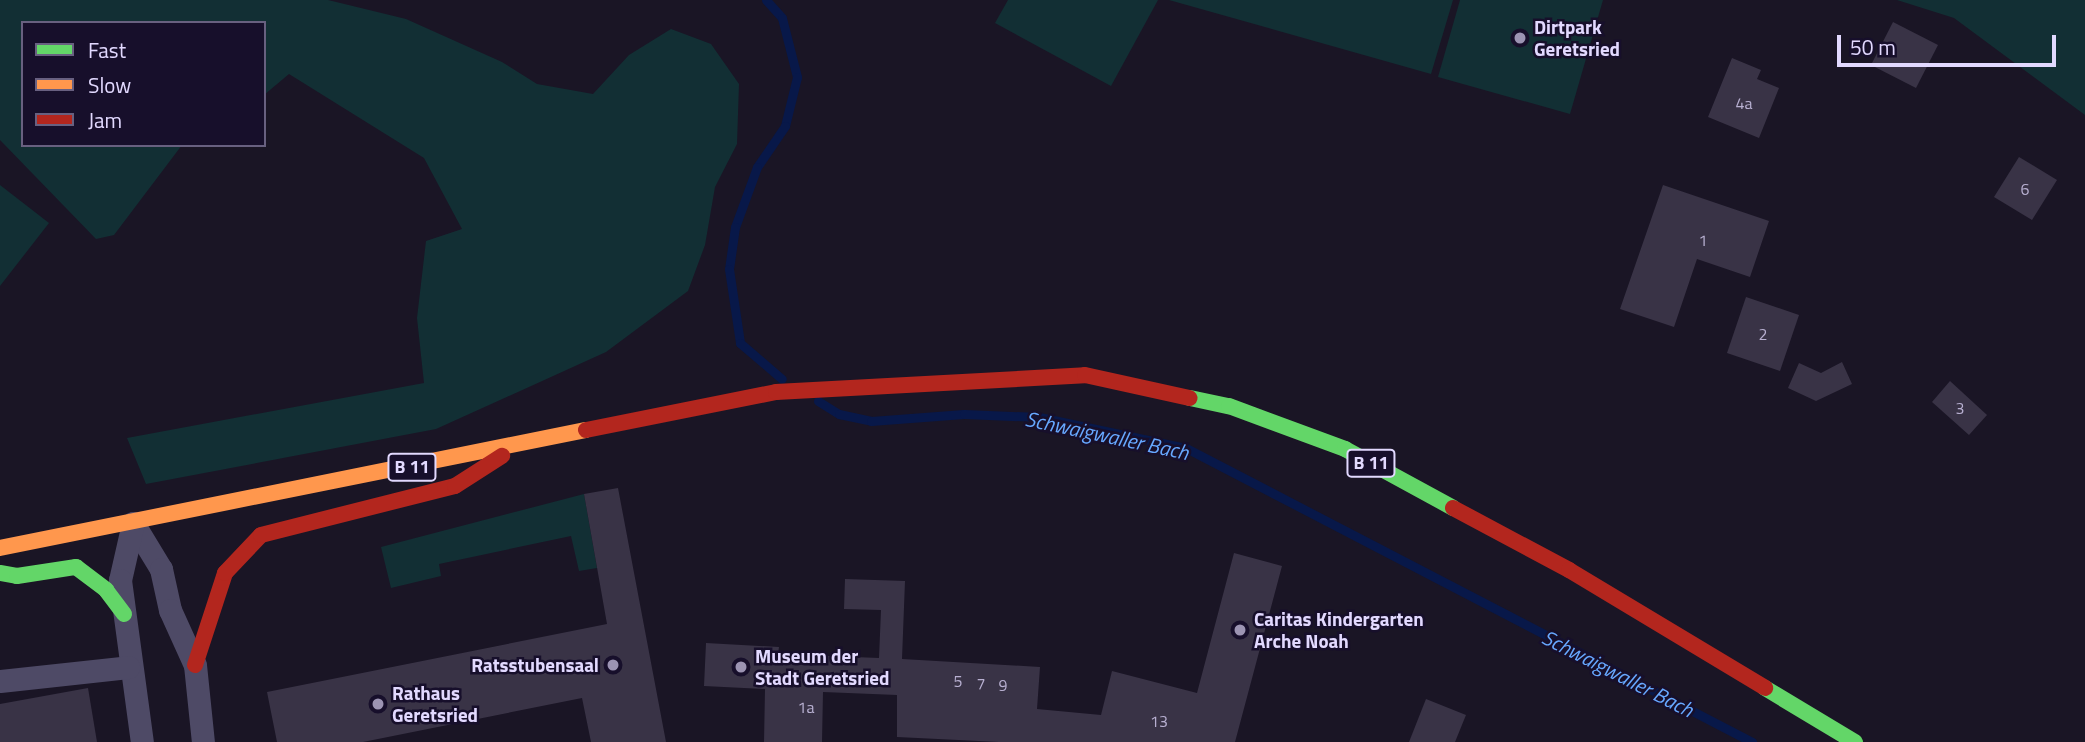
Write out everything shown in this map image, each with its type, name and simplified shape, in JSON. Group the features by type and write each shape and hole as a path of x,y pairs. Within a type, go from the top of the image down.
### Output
{"main road":[{"name":"B 11","path":"0,548 776,392 827,386 1085,375 1229,406 1357,455 1569,570 1855,742"},
{"path":"195,665 225,573 261,535 455,486 517,446"},
{"path":"0,573 17,576 76,568 106,590 124,614"}],"street":[{"path":"133,523 120,580 128,667 142,742"},
{"path":"133,523 161,569 170,610 195,665 203,742"},
{"path":"0,681 128,667"}],"green space":[{"path":"0,0 328,0 406,19 502,62 537,84 593,94 629,55 671,29 711,44 739,84 737,144 715,187 705,245 688,291 606,352 436,429 146,484 127,438 424,383 417,318 426,241 462,229 424,158 289,74 266,93 266,21 21,21 21,147 180,147 114,235 96,239 0,140"},
{"path":"1008,0 1158,0 1111,86 995,23"},
{"path":"1169,0 1453,0 1431,74"},
{"name":"Dirtpark Geretsried","path":"1460,0 1603,0 1570,114 1438,77"},
{"path":"1897,0 2085,0 2085,115 1954,18"},
{"path":"0,185 49,223 0,286"},
{"path":"584,494 597,568 579,571 571,536 439,564 441,576 391,588 381,547"}],"building":[{"path":"1893,22 1938,45 1916,88 1871,65"},
{"path":"1732,58 1761,70 1757,79 1779,88 1759,138 1708,117"},
{"path":"2019,157 2057,180 2032,220 1994,197"},
{"path":"1663,185 1769,221 1750,277 1697,259 1674,327 1620,309"},
{"path":"1746,297 1799,315 1780,371 1727,353"},
{"path":"1842,362 1852,384 1816,401 1788,388 1799,363 1821,373"},
{"path":"1950,381 1987,415 1969,435 1932,402"},
{"path":"618,488 666,742 591,742 582,698 363,742 277,742 267,692 607,624 584,494"},
{"path":"1234,553 1282,566 1235,742 999,742 897,737 897,695 823,692 822,742 764,742 765,689 704,686 706,643 779,647 778,654 879,658 881,610 844,609 845,579 905,581 902,659 1040,667 1037,709 1101,715 1112,671 1197,693"},
{"path":"88,688 97,742 0,742 0,704"},
{"path":"1426,699 1466,715 1455,742 1409,742"}],"waterway":[{"name":"Schwaigwaller Bach","path":"766,0 782,18 797,77 785,126 757,167 735,227 729,269 740,343 782,379"},
{"name":"Schwaigwaller Bach","path":"818,401 839,414 871,421 964,414 1039,417 1186,448 1752,742"}],"traffic: fast":[{"path":"1190,398 1229,406 1345,449 1453,508"},
{"path":"0,573 17,576 76,567 106,590 124,614"},
{"path":"1765,688 1855,742"}],"traffic: slow":[{"path":"0,548 586,430"}],"traffic: jam":[{"path":"586,430 776,392 1085,375 1190,398"},
{"path":"195,665 225,573 261,535 455,486 502,456"},
{"path":"1453,508 1569,570 1765,688"}],"place":[{"name":"Dirtpark Geretsried","path":"1520,38"},
{"name":"Caritas Kindergarten Arche Noah","path":"1240,630"},
{"name":"Ratsstubensaal","path":"613,665"},
{"name":"Museum der Stadt Geretsried","path":"741,667"},
{"name":"Rathaus Geretsried","path":"378,704"}]}
